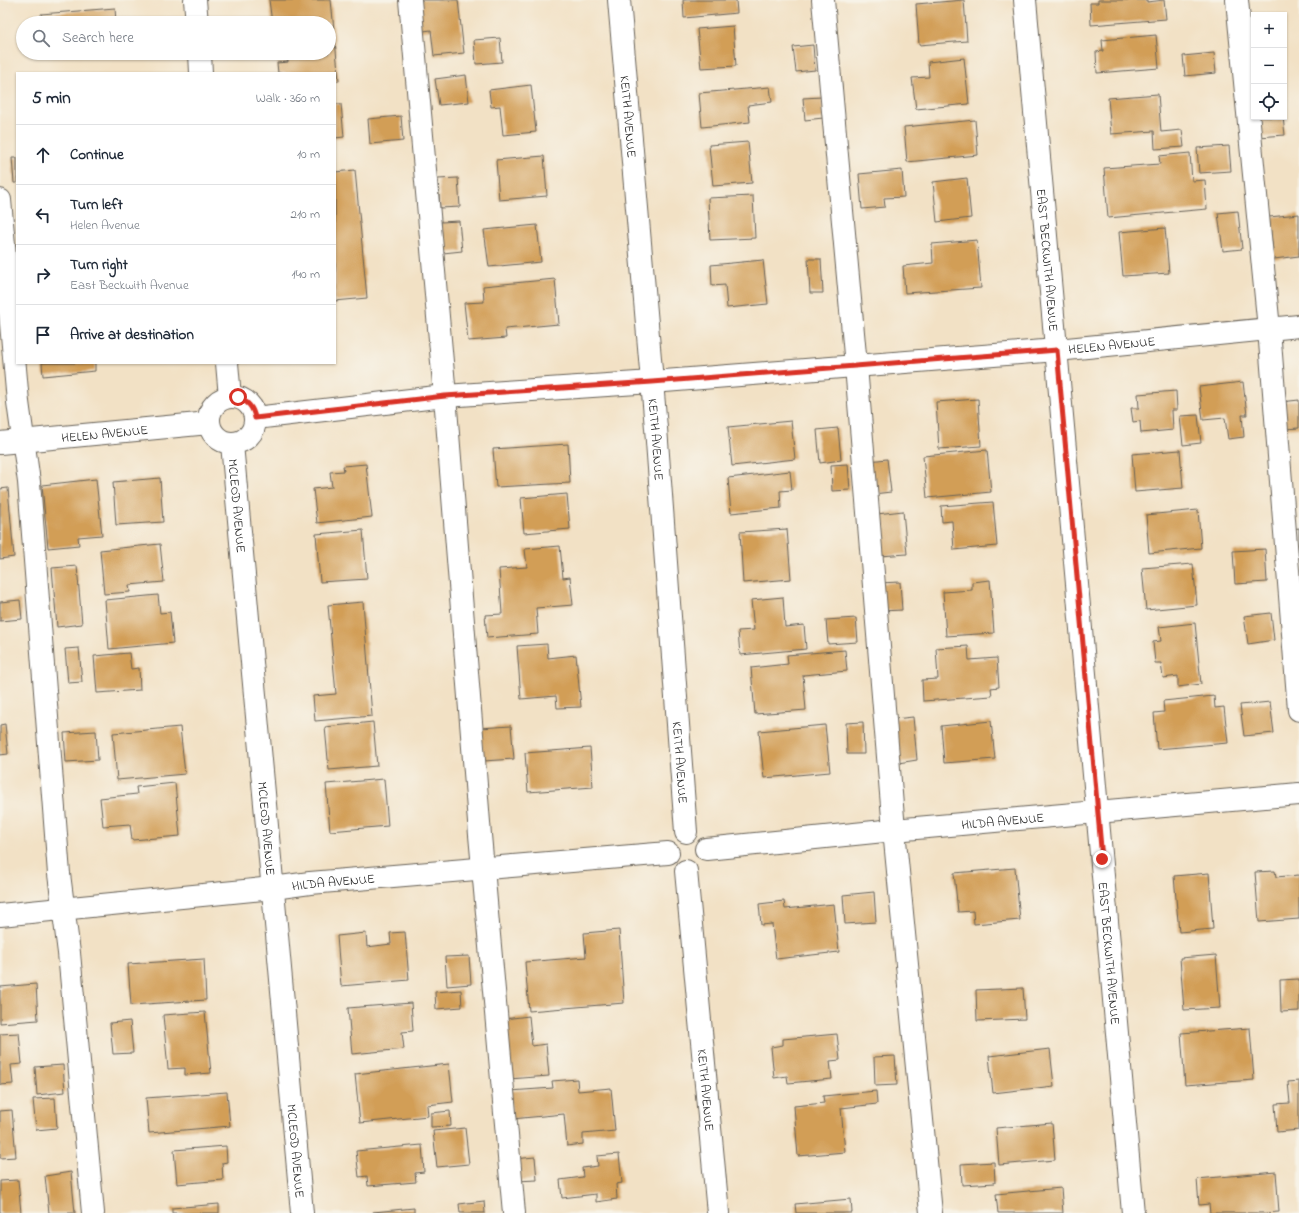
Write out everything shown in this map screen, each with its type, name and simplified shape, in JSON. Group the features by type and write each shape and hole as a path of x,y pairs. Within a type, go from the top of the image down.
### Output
{"street":[{"path":"195,0 196,16"},
{"path":"410,0 445,396 483,869 514,1213"},
{"name":"KEITH AVENUE","path":"619,0 652,382 686,832"},
{"path":"823,0 856,366 894,830 930,1213"},
{"name":"EAST BECKWITH AVENUE","path":"1025,0 1133,1213"},
{"path":"1237,0 1269,329 1299,710"},
{"path":"200,60 201,72"},
{"path":"0,200 18,402 29,482 59,874 64,909 93,1213"},
{"name":"HELEN AVENUE","path":"255,418 445,396 652,382 1057,350 1299,326"},
{"path":"227,364 230,396"},
{"path":"230,396 238,397 246,401 251,406 255,418 254,427 251,434 239,443 232,444 218,439 212,433 209,426 211,410 215,403 230,396"},
{"name":"HELEN AVENUE","path":"0,443 24,442 209,423"},
{"name":"MCLEOD AVENUE","path":"232,444 302,1213"},
{"name":"HILDA AVENUE","path":"706,849 894,830 1299,794"},
{"path":"686,832 692,832 698,836 702,840 706,849 705,857 702,863 692,870 686,871 675,867 670,862 668,854 673,837 686,832"},
{"name":"HILDA AVENUE","path":"0,914 64,909 310,883 668,854"},
{"name":"KEITH AVENUE","path":"686,871 718,1213"}],"building":[{"path":"269,0 331,0 333,16 271,16"},
{"path":"412,0 458,0 464,53 434,56 431,30 416,32"},
{"path":"683,0 736,0 737,13 684,18"},
{"path":"964,0 967,41 919,45 916,4"},
{"path":"1098,0 1147,0 1147,2 1164,0 1166,19 1091,25 1090,3 1098,3"},
{"path":"115,8 116,16 41,16 41,14"},
{"path":"733,26 736,66 701,68 697,29"},
{"path":"1156,35 1159,68 1097,73 1096,52 1103,51 1102,40"},
{"path":"500,38 502,62 476,64 474,40"},
{"path":"813,45 815,70 796,72 793,47"},
{"path":"336,51 339,81 336,81 336,72 278,72 277,63 288,62 288,60 336,60"},
{"path":"1214,53 1216,73 1185,76 1183,56"},
{"path":"964,58 969,104 916,109 912,78 929,77 928,62"},
{"path":"466,75 469,102 439,105 435,79"},
{"path":"531,85 536,132 503,135 500,106 491,107 489,90"},
{"path":"770,87 772,102 748,105 750,122 702,127 699,93"},
{"path":"1158,94 1161,132 1182,130 1184,147 1155,149 1154,131 1111,134 1108,98"},
{"path":"822,97 823,118 805,120 803,98"},
{"path":"336,104 341,104 344,137 336,138"},
{"path":"401,116 403,141 370,144 368,119"},
{"path":"975,120 978,155 907,162 904,127"},
{"path":"1257,120 1283,120 1285,135 1259,137"},
{"path":"748,142 752,183 713,186 709,145"},
{"path":"1229,146 1231,171 1199,173 1197,148"},
{"path":"1190,153 1192,181 1205,180 1207,209 1108,218 1104,168 1160,164 1159,156"},
{"path":"544,156 547,196 499,200 496,160"},
{"path":"12,158 16,158 16,183 14,183"},
{"path":"355,170 367,298 336,301 336,172"},
{"path":"902,170 904,197 884,198 885,207 862,209 859,174"},
{"path":"458,178 460,207 440,208 438,179"},
{"path":"967,178 971,218 937,222 933,182"},
{"path":"753,196 755,238 710,240 708,198"},
{"path":"1238,211 1242,249 1223,251 1218,213"},
{"path":"1299,214 1299,256 1274,259 1269,217"},
{"path":"459,221 462,251 443,253 441,222"},
{"path":"537,225 541,262 489,267 484,230"},
{"path":"1165,228 1169,273 1123,276 1119,232"},
{"path":"977,240 981,288 905,293 903,266 933,263 932,244"},
{"path":"808,259 821,259 823,293 810,293"},
{"path":"763,260 768,304 727,308 725,285 712,286 711,265"},
{"path":"555,279 559,324 505,329 506,338 468,341 464,303 484,302 483,286"},
{"path":"42,364 95,364 95,371 43,376"},
{"path":"1243,382 1247,415 1242,415 1244,437 1228,439 1225,418 1203,420 1199,387"},
{"path":"1176,391 1177,410 1172,410 1173,430 1141,433 1140,421 1133,422 1131,408 1139,408 1138,394"},
{"path":"978,399 981,446 939,449 936,402"},
{"path":"1299,400 1299,428 1285,429 1281,402"},
{"path":"1198,415 1201,443 1183,445 1180,416"},
{"path":"791,421 795,459 732,466 728,427"},
{"path":"838,428 841,460 820,463 817,430"},
{"path":"568,444 570,483 496,487 493,449"},
{"path":"987,450 991,492 927,498 923,456"},
{"path":"1180,450 1183,488 1135,492 1132,454"},
{"path":"887,459 891,492 873,494 869,461"},
{"path":"366,464 372,517 317,523 313,489 332,487 330,472 344,471 343,466"},
{"path":"848,464 850,490 832,491 831,465"},
{"path":"790,471 792,490 780,491 781,508 731,513 728,478"},
{"path":"160,478 163,522 116,525 113,482"},
{"path":"96,479 102,535 78,537 79,545 48,548 42,485"},
{"path":"8,488 14,557 0,559 0,489"},
{"path":"567,494 570,529 524,533 521,498"},
{"path":"993,502 997,546 954,550 952,521 942,522 941,506"},
{"path":"1198,510 1201,548 1149,553 1146,515"},
{"path":"903,511 907,554 880,556 877,514"},
{"path":"1299,528 1299,555 1296,555 1293,529"},
{"path":"787,529 791,579 743,583 740,532"},
{"path":"363,530 367,579 320,582 316,534"},
{"path":"160,544 164,582 129,585 130,592 104,594 100,550"},
{"path":"560,546 563,578 570,577 573,605 536,608 538,634 487,638 485,615 502,614 499,569 527,567 525,549"},
{"path":"1265,549 1267,582 1235,584 1233,551"},
{"path":"1193,564 1197,605 1146,610 1142,568"},
{"path":"77,566 82,624 57,627 52,568"},
{"path":"990,580 994,633 946,636 943,592 972,590 972,582"},
{"path":"900,582 902,610 881,611 879,583"},
{"path":"158,595 160,613 170,612 173,643 109,649 105,600"},
{"path":"783,597 785,627 804,625 806,649 740,655 738,631 754,630 751,600"},
{"path":"20,600 22,619 0,621 0,602"},
{"path":"363,602 372,716 315,721 313,696 336,694 328,605"},
{"path":"1271,613 1274,640 1248,644 1244,616"},
{"path":"856,618 858,642 828,644 826,620"},
{"path":"1195,623 1201,684 1178,687 1178,676 1163,678 1161,663 1155,663 1153,642 1161,641 1159,627"},
{"path":"547,644 548,658 576,655 581,707 557,708 556,696 521,699 517,646"},
{"path":"968,646 969,660 997,658 999,687 991,688 992,696 923,701 922,680 938,679 936,648"},
{"path":"79,648 82,682 68,683 65,649"},
{"path":"845,650 847,671 803,675 806,710 755,714 751,668 788,664 787,655"},
{"path":"129,653 131,669 139,668 140,690 97,693 94,656"},
{"path":"1214,696 1215,708 1224,707 1228,743 1157,749 1154,713 1164,712 1163,701"},
{"path":"1270,702 1274,733 1244,736 1240,705"},
{"path":"913,717 917,760 898,763 894,719"},
{"path":"991,721 995,759 944,763 941,726"},
{"path":"373,722 377,766 329,770 325,727"},
{"path":"863,722 864,754 847,754 846,723"},
{"path":"5,724 8,754 0,755 0,725"},
{"path":"825,725 830,772 764,778 759,731"},
{"path":"511,726 514,759 483,761 480,728"},
{"path":"180,727 185,774 117,780 113,733"},
{"path":"96,731 98,760 66,762 64,733"},
{"path":"590,748 593,787 528,792 525,753"},
{"path":"384,779 388,826 330,831 326,784"},
{"path":"175,783 180,836 132,840 130,824 103,826 100,798 137,794 136,787"},
{"path":"1015,868 1020,920 974,924 973,911 958,912 954,873"},
{"path":"1275,871 1276,877 1299,875 1299,919 1259,922 1255,872"},
{"path":"1209,873 1213,929 1179,932 1174,876"},
{"path":"874,892 876,922 845,924 843,895"},
{"path":"784,901 785,909 834,904 839,952 776,959 772,924 761,925 759,904"},
{"path":"619,930 624,1003 529,1011 525,962 586,957 584,933"},
{"path":"405,932 409,980 341,986 337,936 366,933 367,947 391,944 390,933"},
{"path":"1216,955 1220,1008 1184,1010 1180,958"},
{"path":"469,956 471,984 447,986 445,957"},
{"path":"204,959 206,1000 131,1005 128,964"},
{"path":"1299,979 1299,1011 1281,1012 1280,980"},
{"path":"36,984 38,1020 0,1023 0,987"},
{"path":"1023,988 1025,1019 977,1021 976,990"},
{"path":"461,990 462,1007 436,1009 435,992"},
{"path":"411,1003 413,1031 402,1032 404,1049 352,1054 348,1008"},
{"path":"205,1012 211,1073 185,1075 185,1068 168,1069 163,1015"},
{"path":"529,1016 532,1046 546,1044 549,1076 509,1079 504,1019"},
{"path":"130,1021 133,1053 113,1054 110,1023"},
{"path":"1250,1028 1254,1080 1185,1085 1181,1033"},
{"path":"19,1033 22,1064 11,1065 13,1084 0,1085 0,1034"},
{"path":"837,1034 840,1060 830,1061 832,1079 788,1083 787,1076 774,1078 771,1047 783,1045 783,1039"},
{"path":"1050,1049 1054,1086 993,1093 989,1056"},
{"path":"895,1056 897,1085 875,1086 874,1057"},
{"path":"449,1064 453,1102 427,1105 428,1116 360,1123 355,1074"},
{"path":"63,1065 65,1092 37,1095 35,1067"},
{"path":"577,1079 578,1091 611,1088 615,1131 583,1134 583,1144 567,1146 564,1114 512,1119 510,1091 553,1088 552,1081"},
{"path":"1299,1081 1299,1130 1277,1132 1275,1104 1290,1103 1288,1082"},
{"path":"876,1091 877,1104 841,1108 845,1152 798,1156 794,1106 824,1103 823,1096"},
{"path":"227,1092 230,1126 149,1133 146,1098"},
{"path":"55,1098 57,1128 36,1130 33,1099"},
{"path":"12,1110 16,1157 0,1158 0,1111"},
{"path":"450,1111 451,1126 431,1127 431,1113"},
{"path":"1052,1123 1055,1160 999,1165 996,1128"},
{"path":"465,1128 469,1164 437,1167 433,1131"},
{"path":"422,1145 424,1172 415,1173 416,1182 368,1186 367,1176 359,1177 356,1151"},
{"path":"226,1146 227,1162 222,1163 223,1180 177,1184 174,1150"},
{"path":"619,1154 622,1183 616,1184 617,1199 596,1202 596,1194 562,1198 560,1180 583,1177 582,1168 598,1166 597,1156"},
{"path":"535,1157 537,1180 516,1181 514,1159"},
{"path":"994,1162 995,1183 962,1185 961,1164"},
{"path":"71,1172 75,1213 49,1213 45,1176"},
{"path":"1276,1172 1279,1212 1210,1213 1209,1204 1199,1205 1197,1179"},
{"path":"18,1180 21,1213 0,1213 0,1181"},
{"path":"1061,1188 1063,1213 998,1213 996,1194"},
{"path":"851,1199 852,1213 796,1213 795,1204"},
{"path":"484,1201 485,1213 460,1213 459,1204"},
{"path":"219,1204 219,1213 172,1213 172,1208"},
{"path":"414,1208 414,1213 373,1213 373,1212"}],"route":[{"path":"238,397 246,401 251,406 255,418 445,396 652,382 1057,350 1102,859"}]}
